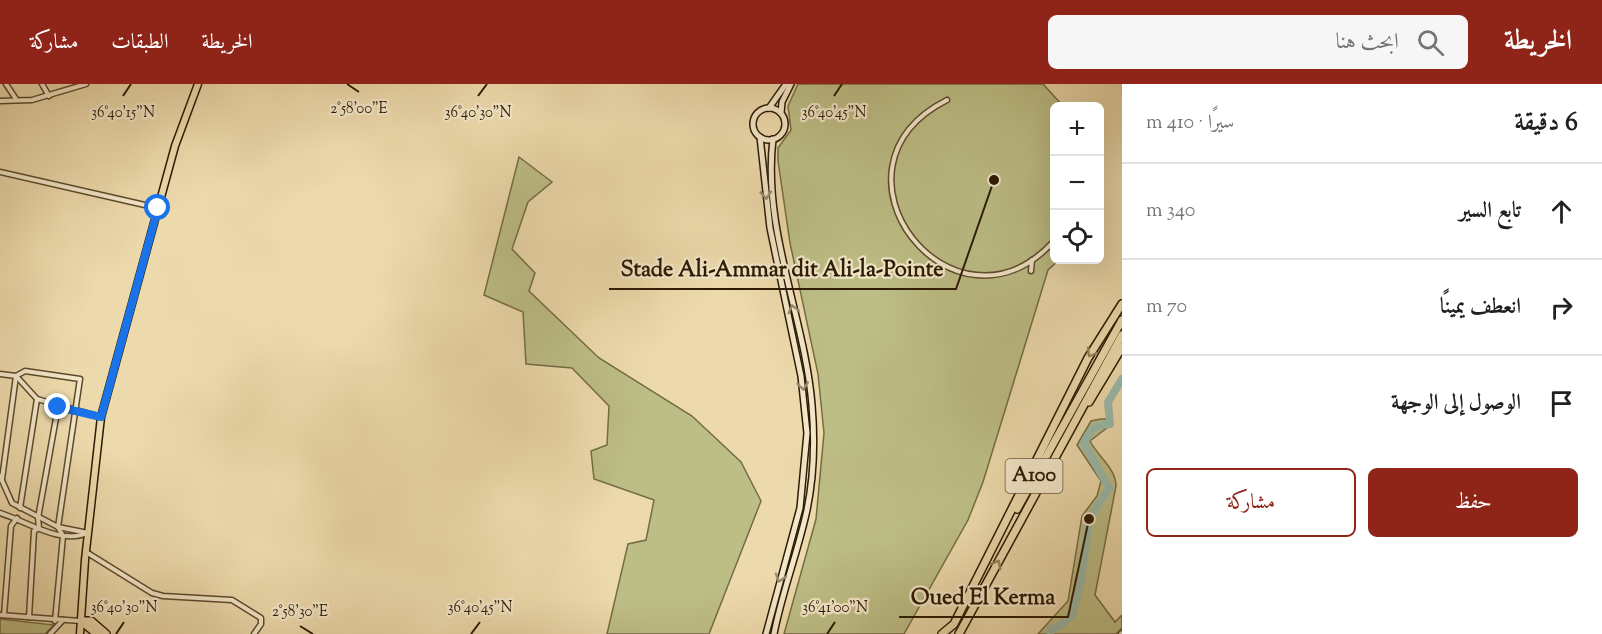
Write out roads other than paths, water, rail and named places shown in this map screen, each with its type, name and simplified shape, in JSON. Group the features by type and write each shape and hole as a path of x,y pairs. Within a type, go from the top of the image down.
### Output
{"highway":[{"path":"942,634 954,624 1088,358 1122,304"},
{"name":"A100","path":"948,634 1122,320"},
{"name":"A100","path":"960,632 1122,335"},
{"path":"1064,439 1122,347"},
{"path":"81,621 97,634"},
{"path":"81,621 91,621 106,634"}],"main road":[{"path":"80,634 86,552 101,417 174,146 198,84"},
{"path":"766,634 799,514 807,433 801,376 772,240 760,137 754,129 754,119 759,111 769,108 786,84"},
{"path":"774,634 809,498 814,431 807,365 778,232 771,156 773,139 784,128 781,113 782,102 791,84"},
{"path":"769,108 781,113"},
{"path":"760,137 773,139"}],"street":[{"path":"6,84 17,100"},
{"path":"42,84 49,96"},
{"path":"0,101 32,100 86,84"},
{"path":"947,100 926,113 904,138 892,166 891,195 899,220 919,247 940,264 970,274 1003,273 1032,260 1050,244"},
{"path":"0,172 158,208"},
{"path":"1031,271 1032,260"},
{"path":"970,274 970,282"},
{"path":"0,374 16,376 25,371 80,380 57,527 63,536 55,621"},
{"path":"16,376 37,399 58,407 101,417"},
{"path":"16,376 1,478 12,503 57,527 88,533"},
{"path":"20,508 37,399"},
{"path":"39,528 38,518 58,407"},
{"path":"0,513 76,539 88,533"},
{"path":"17,518 11,526 2,615 55,621 64,619 81,621"},
{"path":"29,617 34,531 39,528"},
{"path":"86,552 152,593 162,596 238,603 262,620 254,634"},
{"path":"50,634 64,619"}],"waterway":[{"path":"1050,634 1051,629 1060,626 1072,615 1081,581 1089,519 1109,488 1084,443 1094,428 1110,424 1108,402 1122,379"}],"place":[{"name":"Stade Ali-Ammar dit Ali-la-Pointe","path":"994,180"},
{"name":"Oued El Kerma","path":"1089,519"}]}
